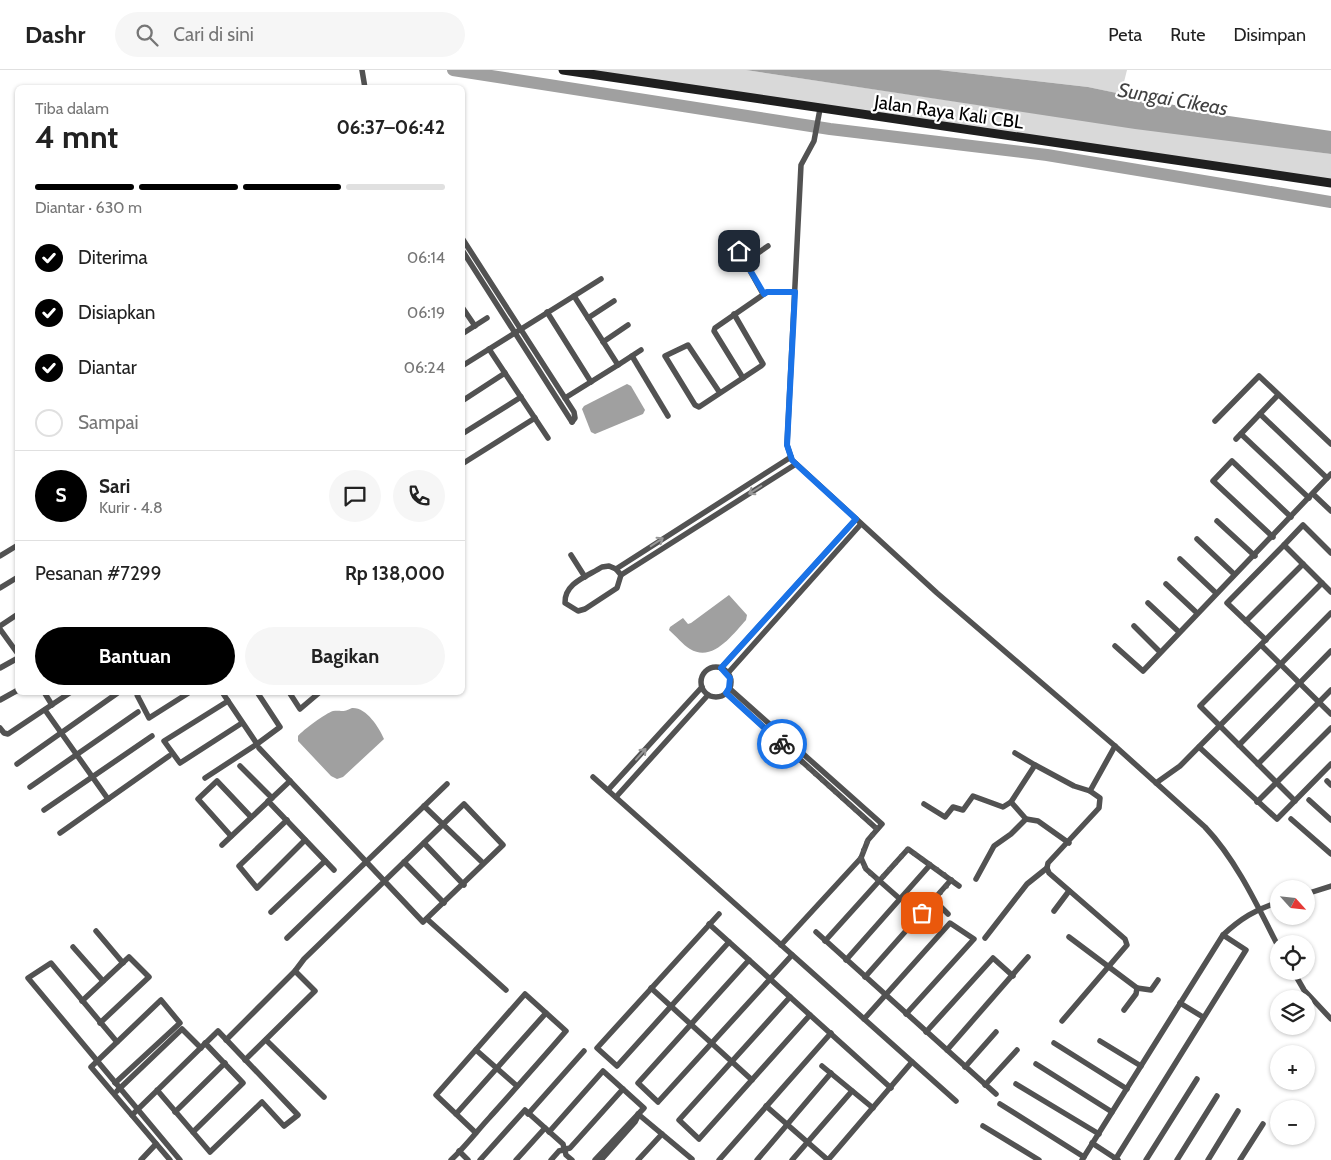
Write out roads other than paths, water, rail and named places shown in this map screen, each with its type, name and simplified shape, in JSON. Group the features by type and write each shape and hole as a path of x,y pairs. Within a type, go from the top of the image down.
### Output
{"main road":[{"name":"Jalan Raya Kali CBL","path":"564,70 1331,183"}],"street":[{"path":"362,70 364,85"},
{"path":"820,109 814,141 801,165 787,445 791,457 796,464 937,593 1115,746 1214,837 1250,892 1272,935"},
{"path":"465,243 518,330 572,422 575,418 574,412 565,398 518,330 465,254"},
{"path":"745,262 768,246"},
{"path":"739,251 764,294"},
{"path":"465,364 601,279"},
{"path":"743,378 714,331 715,328 767,292 795,292"},
{"path":"574,296 618,365"},
{"path":"588,318 614,301"},
{"path":"465,311 475,326"},
{"path":"547,312 591,382"},
{"path":"720,393 688,345 665,356 697,407 720,393 761,366 763,362 734,314"},
{"path":"465,332 487,318"},
{"path":"603,342 628,325"},
{"path":"490,349 548,438"},
{"path":"565,398 641,350"},
{"path":"632,356 668,416"},
{"path":"465,399 505,373"},
{"path":"1215,421 1259,376 1331,444"},
{"path":"1236,439 1278,395"},
{"path":"465,432 521,397"},
{"path":"1115,646 1143,671 1248,559 1255,556 1330,476 1260,414"},
{"path":"465,462 535,418"},
{"path":"1241,434 1311,496 1331,511"},
{"path":"616,569 791,457"},
{"path":"1273,537 1213,481 1232,461 1291,517"},
{"path":"621,575 616,569 602,566 569,587 564,594 565,603 578,610 585,609 618,588 621,575 796,464"},
{"path":"698,516 703,523"},
{"path":"721,668 856,519"},
{"path":"1217,520 1255,556"},
{"path":"728,673 862,524"},
{"path":"1266,640 1227,603 1303,525 1331,552"},
{"path":"1198,539 1234,574"},
{"path":"1284,546 1331,592"},
{"path":"0,556 15,547"},
{"path":"571,555 585,577"},
{"path":"1180,560 1216,593"},
{"path":"1246,621 1303,564"},
{"path":"0,588 15,579"},
{"path":"1295,800 1200,706 1322,583"},
{"path":"1166,584 1197,613"},
{"path":"1148,603 1179,632"},
{"path":"1156,783 1180,766 1331,613"},
{"path":"15,616 0,627 2,636 15,652"},
{"path":"1134,626 1160,652"},
{"path":"1261,645 1331,714"},
{"path":"1239,745 1331,652"},
{"path":"0,668 15,656"},
{"path":"721,668 728,673 730,678 728,691 714,697 708,695 702,687 701,679 704,673 709,669 721,668"},
{"path":"608,790 702,687"},
{"path":"1258,764 1331,690"},
{"path":"728,691 882,824 868,840 860,858 781,945"},
{"path":"0,700 15,692"},
{"path":"46,695 52,705"},
{"path":"0,728 4,733 8,734 67,695"},
{"path":"17,764 115,695"},
{"path":"137,695 150,718 185,695"},
{"path":"224,695 258,746 290,781 366,862 384,881 423,922 464,885 483,863 503,845 464,804 384,881 304,959 295,971 226,1040"},
{"path":"205,778 258,746 280,727 259,695"},
{"path":"292,695 300,709 316,695"},
{"path":"616,797 708,695"},
{"path":"228,700 164,741 180,763 242,723"},
{"path":"45,710 108,799"},
{"path":"30,787 138,712"},
{"path":"1257,802 1331,728"},
{"path":"44,810 152,736"},
{"path":"1090,791 1115,746"},
{"path":"1199,747 1277,819 1331,764"},
{"path":"985,938 1027,884 1046,868 1048,863 1069,843 1101,804 1098,796 1090,791 1074,786 1015,753"},
{"path":"60,833 169,756"},
{"path":"924,804 946,817 953,806 963,810 973,796 1003,807 1011,802 1035,764"},
{"path":"240,766 334,870"},
{"path":"593,777 956,1101"},
{"path":"231,836 198,799 217,781 251,818"},
{"path":"222,845 290,781"},
{"path":"287,938 447,784"},
{"path":"1309,800 1331,820"},
{"path":"1011,802 1026,819 1038,820 1069,843"},
{"path":"424,806 483,863"},
{"path":"1291,818 1331,854"},
{"path":"976,878 994,846 1011,834 1026,819"},
{"path":"287,820 239,866 257,888 306,840"},
{"path":"424,843 464,885"},
{"path":"825,941 908,849 959,886"},
{"path":"860,858 866,869 900,899"},
{"path":"271,912 325,861"},
{"path":"404,862 444,903"},
{"path":"846,960 930,865"},
{"path":"1046,868 1126,941 1126,947 1062,1021"},
{"path":"865,977 952,880"},
{"path":"1315,891 1331,886"},
{"path":"1054,911 1069,890"},
{"path":"934,900 948,914"},
{"path":"1000,1104 1083,1158 1223,935 1258,908 1270,905"},
{"path":"719,914 597,1048 617,1066 730,942"},
{"path":"427,919 506,990"},
{"path":"864,1019 950,923 974,939 906,1014"},
{"path":"710,924 891,1088"},
{"path":"96,931 123,963"},
{"path":"816,932 996,1094"},
{"path":"1092,1144 1117,1159 1246,950 1223,935"},
{"path":"1069,936 1138,988 1149,991 1158,980"},
{"path":"73,947 103,981"},
{"path":"749,960 638,1083 658,1102 792,955"},
{"path":"82,1001 130,957 149,977 100,1023"},
{"path":"946,1050 1028,957"},
{"path":"926,1032 993,958 1012,976"},
{"path":"117,1042 51,963 28,978 180,1160"},
{"path":"245,1060 315,991 295,971"},
{"path":"1298,980 1304,990 1331,1019"},
{"path":"651,988 752,1080"},
{"path":"1124,1010 1136,994 1138,988"},
{"path":"451,1160 476,1133 566,1031 525,994 436,1095 476,1133"},
{"path":"790,996 679,1120 699,1139 810,1015"},
{"path":"114,1094 118,1086 180,1023 161,1000 91,1067 170,1160"},
{"path":"1180,1003 1203,1017"},
{"path":"456,1114 546,1013"},
{"path":"118,1086 182,1029 225,1063 243,1083 193,1132"},
{"path":"132,1115 138,1110 157,1090 218,1031 298,1115 284,1126 262,1102 210,1152 157,1090"},
{"path":"965,1066 996,1032"},
{"path":"719,1160 830,1033"},
{"path":"266,1040 324,1097"},
{"path":"1100,1041 1141,1066"},
{"path":"1054,1043 1127,1089"},
{"path":"476,1050 517,1086"},
{"path":"985,1085 1017,1050"},
{"path":"528,1114 584,1051"},
{"path":"766,1106 828,1160 912,1062"},
{"path":"175,1112 225,1063"},
{"path":"1036,1064 1112,1112"},
{"path":"822,1066 873,1108"},
{"path":"516,1160 603,1072 644,1108 595,1160"},
{"path":"757,1160 831,1074"},
{"path":"1146,1160 1197,1078"},
{"path":"1016,1084 1098,1134"},
{"path":"551,1160 559,1151 570,1148 623,1090"},
{"path":"792,1160 852,1091"},
{"path":"1177,1160 1217,1096"},
{"path":"480,1160 525,1110 563,1144 566,1155 572,1160"},
{"path":"1208,1160 1238,1111"},
{"path":"638,1114 692,1159"},
{"path":"601,1160 635,1122 638,1114"},
{"path":"1240,1160 1263,1124"},
{"path":"983,1126 1039,1160"},
{"path":"647,1160 640,1158 662,1134"},
{"path":"141,1160 156,1144"},
{"path":"459,1151 468,1160"}],"waterway":[{"path":"453,70 830,129 1047,155 1331,202"}],"water label":[{"name":"Sungai Cikeas","path":"1173,99"}]}
